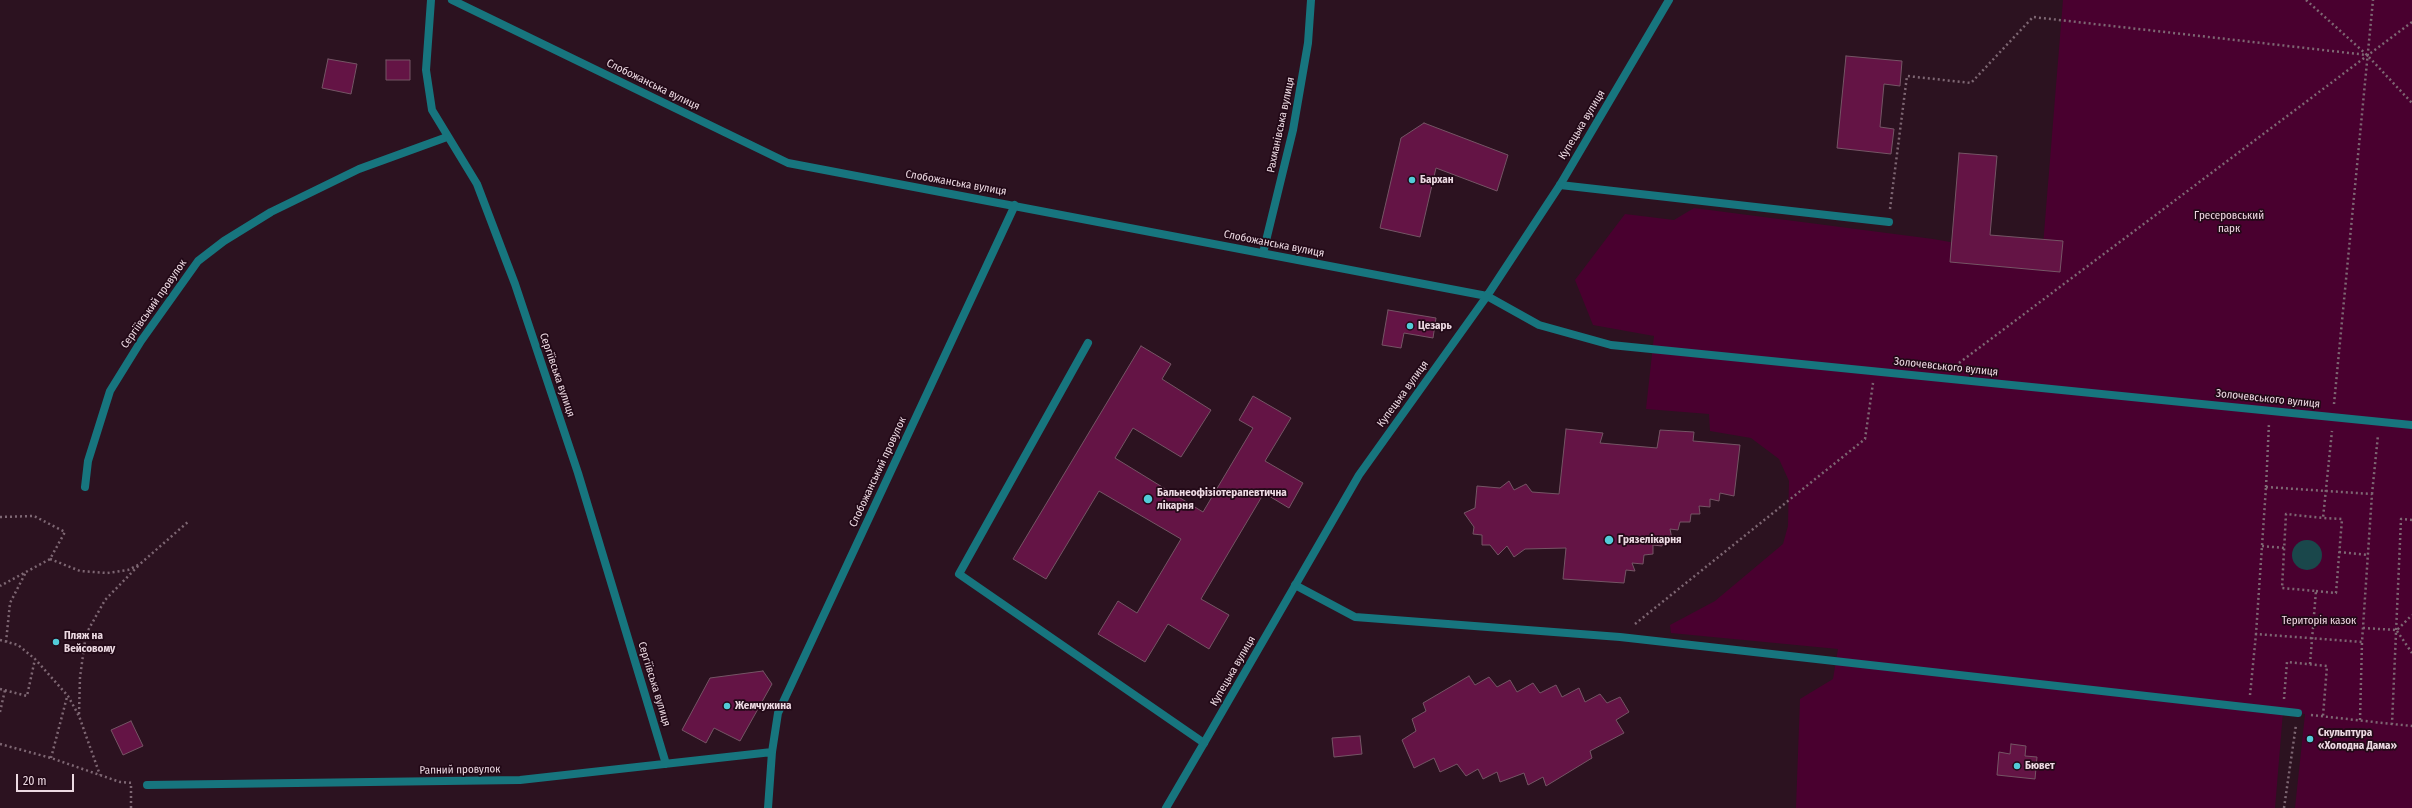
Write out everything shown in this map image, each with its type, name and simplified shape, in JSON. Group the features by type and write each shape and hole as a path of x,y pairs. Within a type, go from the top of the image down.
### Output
{"street":[{"name":"Сергіївська вулиця","path":"431,0 426,70 432,110 447,137 477,184 514,284 578,473 666,764"},
{"name":"Слобожанська вулиця","path":"452,0 788,163 1487,296"},
{"name":"Рахманівська вулиця","path":"1263,253 1294,130 1308,44 1311,0"},
{"name":"Купецька вулиця","path":"1166,808 1358,475 1487,296 1560,185 1670,0"},
{"name":"Сергіївський провулок","path":"85,487 89,455 110,391 141,341 198,261 224,241 271,212 359,169 447,137"},
{"path":"1560,185 1889,222"},
{"name":"Слобожанський провулок","path":"772,752 778,713 1015,205"},
{"name":"Золочевського вулиця","path":"1487,296 1539,325 1611,345 2412,425"},
{"path":"1088,343 959,574 1204,743"},
{"path":"1295,586 1356,617 1620,637 2298,713"},
{"path":"768,808 772,752"},
{"name":"Рапний провулок","path":"147,785 520,780 772,752"}],"path":[{"path":"2306,0 2367,55 2412,103"},
{"path":"2323,518 2372,0"},
{"path":"1889,222 1907,76 1971,83 2033,17 2367,55"},
{"path":"1940,378 2412,22"},
{"path":"1620,637 1865,439 1874,371"},
{"path":"2248,708 2256,634 2266,487 2269,410"},
{"path":"2360,720 2362,642 2372,494 2380,422"},
{"path":"2266,487 2372,494"},
{"path":"2286,514 2342,519 2336,593 2282,588 2284,548 2286,514"},
{"path":"0,517 34,516 65,532 50,559 0,586"},
{"path":"2392,724 2401,519 2412,520"},
{"path":"80,716 80,677 86,634 105,600 140,564 189,521"},
{"path":"2262,546 2284,548"},
{"path":"2339,552 2368,555"},
{"path":"50,559 80,572 107,573 128,570 140,564"},
{"path":"6,642 10,603 26,572"},
{"path":"2310,664 2316,591"},
{"path":"2363,628 2396,630 2412,615"},
{"path":"2396,630 2412,653"},
{"path":"2256,634 2362,642"},
{"path":"0,640 18,645 35,659 68,696 80,716 100,775"},
{"path":"0,689 27,696 35,659"},
{"path":"2283,712 2287,662 2310,664 2327,666 2323,716"},
{"path":"0,712 5,690"},
{"path":"51,758 68,696"},
{"path":"2284,808 2298,713 2412,726"},
{"path":"0,744 51,758 100,775 131,783 147,785"},
{"path":"131,783 131,808"}],"green space":[{"path":"2063,0 2412,0 2412,808 2295,808 2305,714 2283,712 2275,808 1796,808 1800,699 1833,679 1838,649 1671,633 1670,625 1715,601 1783,544 1788,526 1789,481 1779,459 1751,438 1710,431 1709,414 1646,409 1654,336 1593,325 1575,280 1625,214 1674,220 1694,208 1933,239 2042,258"}],"water":[{"path":"2307,540 2318,544 2322,555 2318,566 2307,570 2296,566 2292,555 2296,544"}],"building":[{"path":"1846,56 1902,61 1900,86 1884,84 1880,127 1894,129 1891,154 1837,148"},
{"path":"328,59 357,64 351,94 322,88"},
{"path":"386,60 410,60 410,80 386,80"},
{"name":"Бархан","path":"1424,123 1508,155 1497,191 1436,168 1420,237 1380,228 1401,138"},
{"path":"1959,153 1997,156 1990,235 2063,241 2060,272 1950,262"},
{"name":"Цезарь","path":"1388,310 1436,318 1433,338 1404,333 1401,348 1382,345"},
{"name":"Бальнеофізіотерапевтична лікарня","path":"1141,346 1171,364 1162,379 1211,410 1181,457 1133,428 1115,458 1203,512 1253,428 1239,420 1253,396 1291,418 1265,461 1303,483 1289,508 1264,493 1201,599 1229,615 1209,649 1168,624 1145,662 1098,634 1118,601 1137,613 1181,539 1099,491 1046,579 1013,559"},
{"path":"1566,429 1603,433 1600,443 1657,448 1660,430 1694,432 1693,441 1740,445 1734,496 1720,493 1719,501 1710,499 1710,507 1699,506 1700,514 1691,514 1690,522 1680,522 1678,530 1670,529 1672,539 1663,537 1662,546 1653,545 1653,554 1644,555 1643,564 1632,563 1635,571 1626,570 1624,583 1563,579 1566,548 1525,549 1514,557 1507,546 1498,555 1490,545 1482,545 1482,535 1473,534 1474,527 1464,513 1475,508 1477,486 1500,488 1509,481 1514,490 1526,484 1532,492 1559,494"},
{"name":"Жемчужина","path":"763,671 772,684 740,741 714,728 706,743 682,730 710,678"},
{"path":"1469,676 1475,685 1489,677 1497,687 1510,680 1517,692 1533,683 1540,693 1556,685 1562,697 1579,688 1585,702 1600,694 1607,703 1620,697 1629,712 1616,720 1624,733 1590,751 1592,758 1546,786 1543,777 1528,785 1524,773 1500,782 1497,772 1483,779 1478,769 1466,776 1457,764 1440,772 1434,758 1414,768 1402,740 1416,731 1412,719 1426,711 1423,703"},
{"path":"131,721 143,746 123,755 111,730"},
{"path":"1360,736 1362,754 1334,757 1332,738"},
{"name":"Бювет","path":"2011,744 2026,746 2025,756 2037,757 2035,779 1997,775 1999,752 2010,754"}],"place":[{"name":"Бархан","path":"1412,180"},
{"name":"Цезарь","path":"1410,326"},
{"name":"Бальнеофізіотерапевтична лікарня","path":"1148,499"},
{"name":"Грязелікарня","path":"1609,540"},
{"name":"Пляж на Вейсовому","path":"56,642"},
{"name":"Жемчужина","path":"727,706"},
{"name":"Скульптура «Холодна Дама»","path":"2310,739"},
{"name":"Бювет","path":"2017,766"}],"park label":[{"name":"Гресеровський парк","path":"2229,222"},
{"name":"Територія казок","path":"2319,621"}]}
